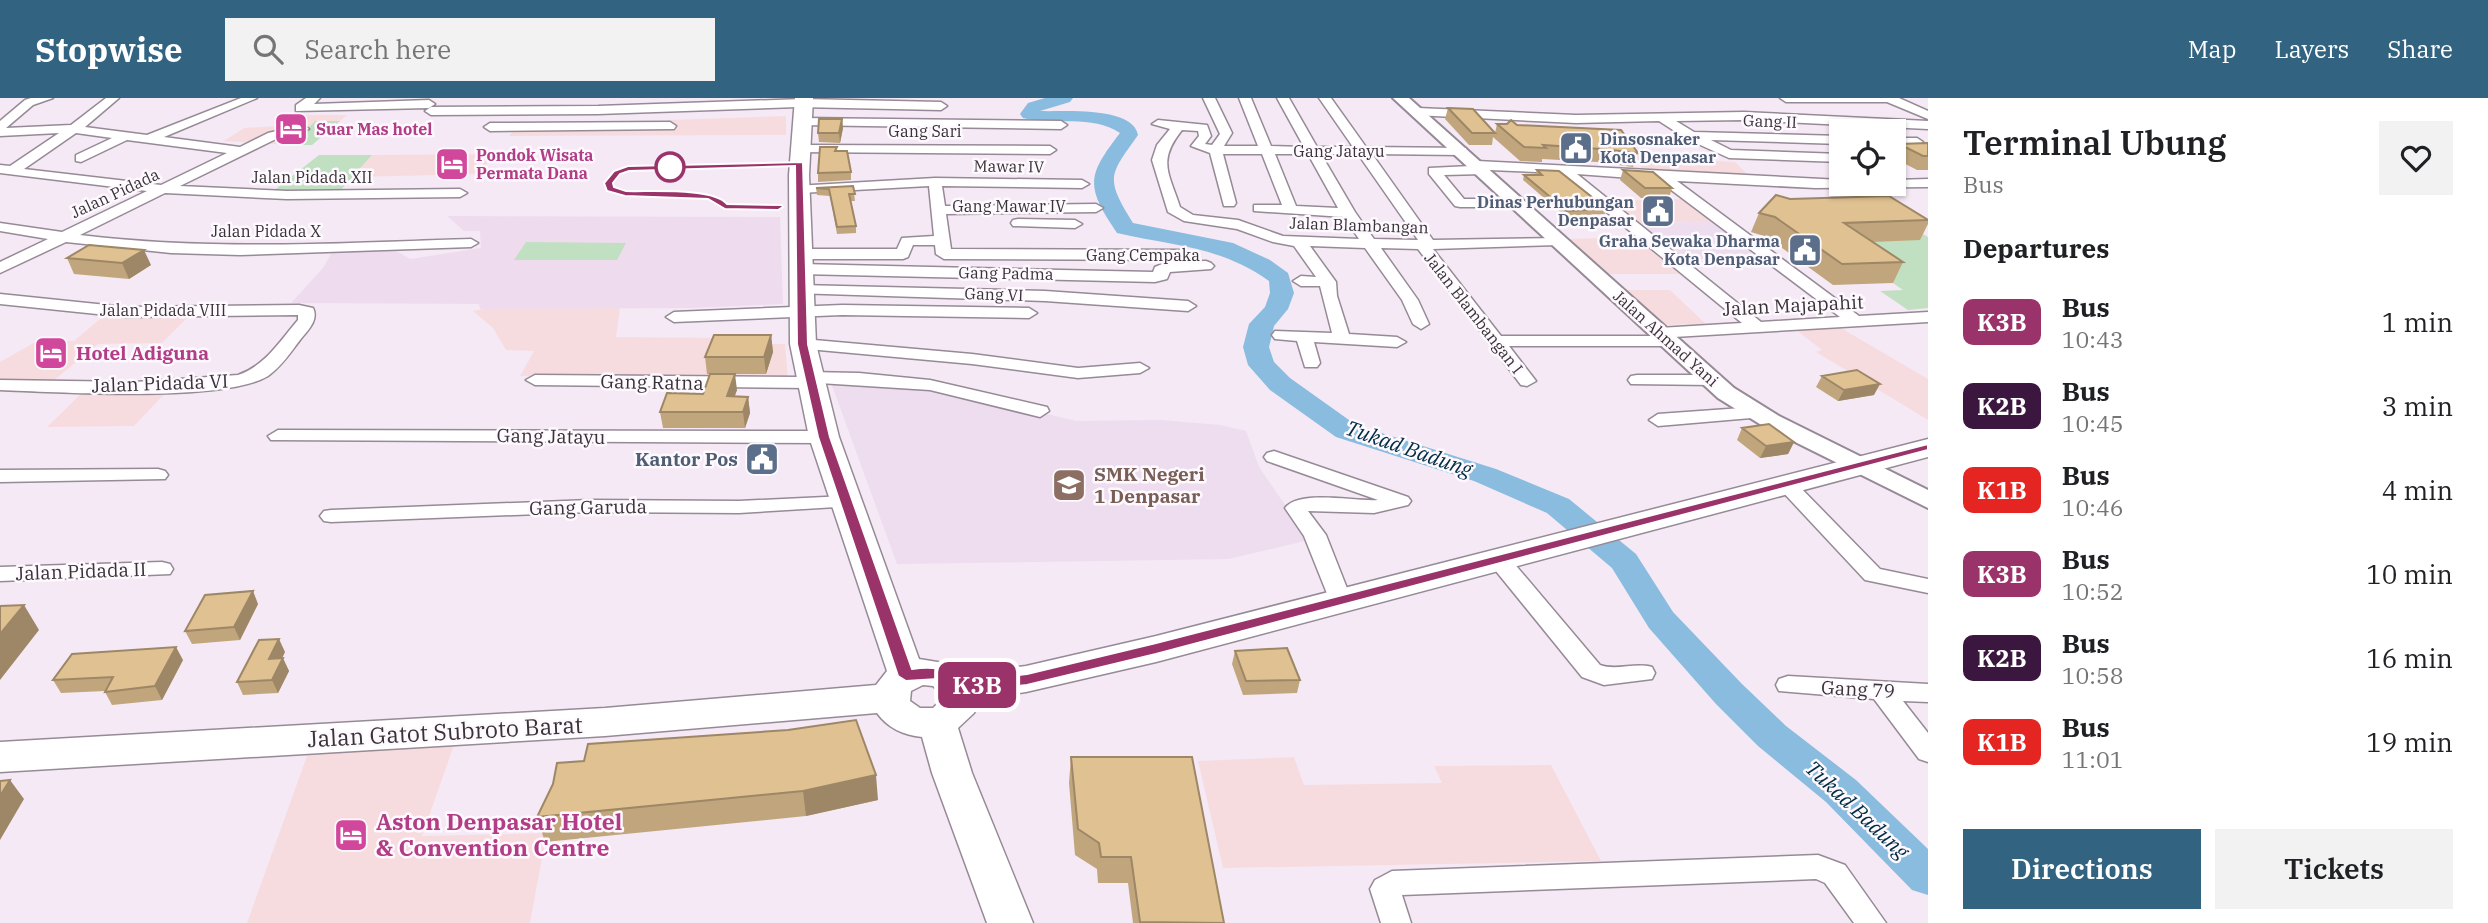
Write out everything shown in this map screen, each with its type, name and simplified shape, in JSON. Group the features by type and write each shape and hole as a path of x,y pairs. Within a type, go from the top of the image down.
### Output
{"highway":[{"path":"803,107 799,182 803,344 824,437 846,502 898,687 891,707 905,720 926,724 947,718 961,704 959,688 943,674 931,672 898,687"},
{"path":"959,688 1027,679 1340,601 1928,448"},
{"name":"Jalan Gatot Subroto Barat","path":"0,757 605,722 898,687"},
{"path":"937,722 953,773 1010,923"}],"main road":[{"name":"Jalan Ahmad Yani","path":"1400,98 1474,162 1558,242 1712,380 1756,413 1928,500"}],"street":[{"path":"2,126 29,102 47,98"},
{"path":"6,170 74,129 113,98"},
{"path":"151,137 251,98"},
{"path":"314,98 300,108 361,102 411,101 430,107 520,105 598,110 941,106"},
{"path":"328,107 340,98"},
{"path":"1209,98 1224,135 1216,150 1229,204"},
{"path":"1245,98 1264,151 1291,210"},
{"path":"1283,98 1348,213 1368,245 1410,300 1421,324"},
{"path":"1325,98 1426,245"},
{"path":"1786,98 1889,98 1928,115"},
{"path":"1681,104 1695,117"},
{"path":"1562,105 1576,119"},
{"path":"803,107 1061,125"},
{"path":"588,126 598,110"},
{"path":"1418,112 1576,119 1758,117 1928,125"},
{"path":"1661,117 1725,154 1829,158"},
{"path":"1158,124 1203,127 1205,136 1197,147 1216,150"},
{"name":"Jalan Blambangan","path":"1179,125 1163,145 1159,160 1173,209 1187,218 1247,227 1279,240 1299,242 1368,245 1558,242"},
{"path":"2,126 74,129 244,151"},
{"path":"490,127 670,126"},
{"name":"Jalan Pidada","path":"0,268 272,136 303,130"},
{"path":"81,158 127,135"},
{"path":"1427,136 1445,137"},
{"name":"Gang II","path":"1691,136 1829,140"},
{"path":"1906,142 1917,142"},
{"name":"Gang Sari","path":"800,149 1050,150"},
{"name":"Gang Jatayu","path":"1216,150 1363,150 1474,162"},
{"path":"1517,203 1460,203 1434,171 1474,162 1662,176 1829,184"},
{"path":"1562,169 1758,328"},
{"name":"Jalan Pidada XII","path":"6,170 162,190 285,196 460,193"},
{"path":"1662,176 1858,323"},
{"path":"936,178 943,232 1096,208"},
{"name":"Mawar IV","path":"799,182 936,178 1082,184"},
{"path":"1906,184 1928,183"},
{"path":"1877,196 1885,201"},
{"path":"1259,208 1348,213"},
{"name":"Gang Mawar IV","path":"943,232 1075,224"},
{"name":"Jalan Pidada X","path":"0,227 61,238 162,247 275,251 471,243"},
{"name":"Gang Cempaka","path":"800,282 904,253 907,241 943,232 1210,261"},
{"path":"1299,242 1328,282 1329,296 1342,338"},
{"name":"Jalan Blambangan I","path":"1426,245 1527,381"},
{"name":"Gang Padma","path":"800,282 1155,277 1161,276 1161,270 1167,267 1210,261"},
{"path":"1301,281 1328,282"},
{"path":"674,317 800,282"},
{"name":"Gang VI","path":"800,282 1188,306"},
{"name":"Gang VI","path":"800,282 842,310 1029,313"},
{"name":"Jalan Pidada VIII","path":"0,299 126,312 307,311 306,321 299,328"},
{"name":"Jalan Majapahit","path":"1496,341 1664,337 1928,317"},
{"name":"Jalan Pidada VI","path":"0,385 134,386 237,381 263,370 299,328"},
{"path":"1280,335 1397,342"},
{"path":"1304,336 1311,363"},
{"path":"803,344 972,359 1078,373 1140,368"},
{"name":"Gang Ratna","path":"535,380 859,378 930,385 1040,411"},
{"path":"1637,380 1712,380"},
{"path":"1658,420 1756,413"},
{"name":"Gang Jatayu","path":"278,436 824,437"},
{"path":"1274,457 1401,501 1362,509 1319,505 1295,508 1315,535 1340,601"},
{"path":"0,476 158,475"},
{"path":"1787,485 1873,575 1928,586"},
{"name":"Gang Garuda","path":"331,516 590,506 739,507 846,502"},
{"path":"1499,560 1591,671 1604,676 1643,673"},
{"name":"Jalan Pidada II","path":"0,574 162,569"},
{"name":"Gang 79","path":"1788,685 1928,693"},
{"path":"1881,690 1928,752"},
{"path":"1396,923 1385,889 1392,883 1818,867 1836,874 1871,923"}],"shaded area":[{"name":"Suar Mas hotel","path":"287,115 347,115 340,121 315,121 291,145 224,141 244,128 280,126"},
{"path":"786,116 786,135 509,136 516,127 664,127 668,120"},
{"path":"493,154 480,174 353,177 372,155"},
{"path":"1632,156 1735,162 1751,178 1644,171"},
{"name":"Dinas Perhubungan Denpasar","path":"1683,199 1712,222 1633,223 1605,201"},
{"path":"447,216 780,217 783,304 691,308 480,309 479,304 291,303 323,268 334,249 390,247 410,259 481,248 480,231 464,231"},
{"path":"1712,222 1758,258 1676,259 1633,223"},
{"path":"1636,237 1679,274 1606,274 1569,239"},
{"path":"1619,290 1670,290 1706,324 1659,325"},
{"path":"494,307 620,308 616,337 724,338 722,343 785,344 788,380 520,376 534,351 506,350 493,328 473,311"},
{"path":"193,312 162,343 98,344 53,381 0,380 0,362 39,340 74,341 107,313"},
{"path":"1841,328 1928,379 1928,420 1816,352 1822,350 1796,330"},
{"name":"SMK Negeri 1 Denpasar","path":"830,380 938,388 1076,421 1161,420 1220,425 1246,431 1259,467 1296,521 1305,541 1228,559 897,564"},
{"path":"88,387 171,387 134,426 47,427"},
{"name":"Aston Denpasar Hotel & Convention Centre","path":"454,745 422,836 549,833 530,923 247,923 308,753"},
{"path":"1294,757 1304,785 1442,783 1434,766 1551,765 1601,861 1223,868 1198,761"}],"green space":[{"path":"315,121 340,121 312,145 291,145"},
{"path":"319,155 372,155 339,192 272,192"},
{"path":"1892,215 1928,237 1928,308 1908,310 1880,291 1903,290 1847,251 1844,242"},
{"path":"526,242 626,243 617,260 514,260"}],"building":[{"path":"1448,108 1473,109 1495,133 1472,133"},
{"path":"819,119 842,119 839,133 818,133"},
{"path":"1511,120 1517,125 1621,130 1638,153 1543,145 1546,148 1524,147 1497,124 1507,124"},
{"path":"1928,143 1928,156 1906,148 1906,144"},
{"path":"820,147 837,147 835,151 847,151 851,172 818,173"},
{"path":"1537,170 1559,171 1607,209 1567,211 1524,175 1542,175"},
{"path":"1623,170 1653,172 1672,188 1645,188"},
{"path":"853,186 855,194 849,194 856,226 837,227 829,189 816,188"},
{"path":"1776,195 1790,199 1889,196 1928,220 1844,223 1903,262 1842,264 1775,217 1759,213"},
{"path":"89,245 144,250 122,263 67,258"},
{"path":"714,335 771,335 764,357 705,357"},
{"path":"1857,370 1880,384 1844,390 1822,376"},
{"path":"710,374 735,374 727,396 748,397 743,412 660,412 667,393 703,394"},
{"path":"1769,424 1794,442 1766,446 1742,428"},
{"path":"253,591 234,627 185,631 205,595"},
{"path":"24,605 0,634 0,606"},
{"path":"279,639 269,659 283,658 272,680 237,682 259,640"},
{"path":"176,647 155,686 105,692 113,677 53,680 72,654"},
{"path":"1287,648 1300,680 1246,681 1235,651"},
{"path":"856,720 876,775 803,791 537,817 553,784 557,763 584,761 588,744 788,730"},
{"path":"1071,757 1192,757 1224,923 1140,922 1131,857 1101,857 1099,843 1078,829"},
{"path":"10,780 0,796 0,781"}],"waterway":[{"name":"Tukad Badung","path":"1064,98 1034,107 1029,114 1106,119 1129,131 1129,135 1109,159 1103,180 1109,201 1125,228 1225,248 1243,255 1280,278 1282,293 1276,309 1262,324 1256,347 1261,365 1280,384 1346,431 1485,475 1558,506 1624,561 1661,620 1729,694 1772,736 1841,791 1928,877"}],"bus line":[{"name":"K3B","path":"778,207 725,206 720,200 683,194 625,194 608,186 617,173 628,168 800,163 799,267 803,344 824,437 906,676 918,672 943,674 959,688 1027,679 1156,649 1928,448"}],"place":[{"name":"Suar Mas hotel","path":"291,129"},
{"name":"Dinsosnaker Kota Denpasar","path":"1576,148"},
{"name":"Pondok Wisata Permata Dana","path":"452,164"},
{"name":"Dinas Perhubungan Denpasar","path":"1658,211"},
{"name":"Graha Sewaka Dharma Kota Denpasar","path":"1805,250"},
{"name":"Hotel Adiguna","path":"51,353"},
{"name":"Kantor Pos","path":"762,459"},
{"name":"SMK Negeri 1 Denpasar","path":"1069,485"},
{"name":"Aston Denpasar Hotel & Convention Centre","path":"351,835"}]}
